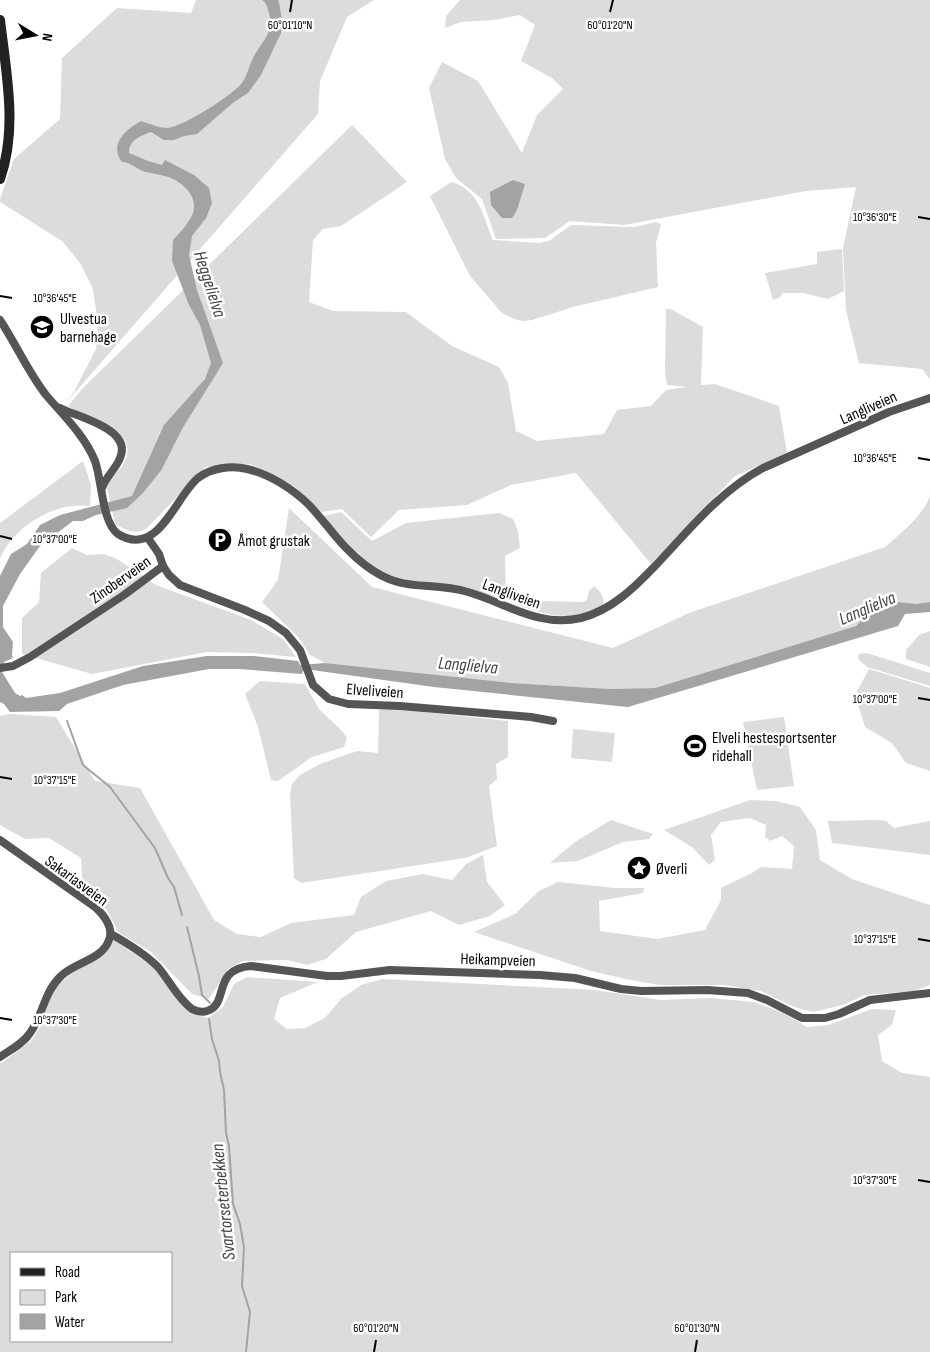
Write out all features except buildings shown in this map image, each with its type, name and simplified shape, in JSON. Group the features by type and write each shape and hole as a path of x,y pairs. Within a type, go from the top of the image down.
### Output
{"street":[{"path":"0,20 10,121 6,155 0,179"},
{"name":"Zinoberveien","path":"0,320 40,386 58,407 93,457 109,520 115,531 120,535 134,539 148,538 159,554 163,566 124,595 30,657 17,664 1,668"},
{"name":"Langliveien","path":"148,538 157,530 197,479 219,468 246,469 274,480 301,498 359,561 384,578 403,585 466,592 526,615 547,620 575,619 602,610 627,593 724,495 745,478 763,468 889,412 930,398"},
{"name":"Zinoberveien","path":"58,407 107,428 121,442 121,456 105,479 101,490"},
{"name":"Elveliveien","path":"163,566 174,580 187,589 245,610 280,627 296,643 313,685 323,695 336,701 348,704 409,706 530,717 552,721"},
{"name":"Sakariasveien","path":"0,840 100,912 106,920 111,934"},
{"path":"0,1057 31,1033 45,999 57,980 67,970 103,950 111,934"},
{"name":"Heikampveien","path":"111,934 148,958 190,1008 202,1012 209,1010 216,1004 227,977 232,971 240,967 251,966 327,976 390,970 540,975 575,978 621,989 641,991 690,990 740,993 762,997 802,1018 808,1019 833,1016 870,1000 930,993"}],"green space":[{"path":"196,0 374,0 347,17 320,81 318,114 64,405 74,392 96,349 98,324 93,289 80,263 62,241 0,202 0,199 14,159 60,119 62,58 117,8 191,13"},
{"path":"460,0 930,0 930,379 922,369 859,363 846,310 843,248 856,187 806,191 624,225 570,221 545,238 496,239 482,199 456,178 445,159 429,88 442,62 478,81 522,153 537,115 563,89 552,78 521,61 535,25 520,15 494,20 461,22 445,28 446,16"},
{"path":"352,125 407,182 341,226 323,229 313,240 309,302 333,311 406,312 452,346 499,367 508,383 516,431 537,441 604,434 617,410 651,406 666,390 687,387 667,385 665,372 666,309 671,309 703,327 701,385 715,384 779,406 787,453 735,476 651,564 576,473 511,485 467,505 399,510 371,537 342,509 321,512 294,486 250,464 206,467 146,529 134,532 115,524 107,488 124,463 127,452 126,444 116,431 68,406 84,387"},
{"path":"451,182 468,191 474,197 483,213 493,240 540,243 549,241 571,225 635,227 656,222 661,224 656,243 658,287 573,307 532,320 514,319 502,313 470,276 430,196"},
{"path":"842,249 844,291 828,299 803,293 783,293 779,298 773,300 765,273 817,264 817,252"},
{"path":"83,461 91,485 90,506 65,507 34,520 10,541 0,559 0,523"},
{"path":"930,495 930,602 916,604 890,601 875,606 856,626 655,688 610,689 512,683 325,663 310,655 298,637 262,602 278,580 289,508 372,587 613,648 689,613 885,547 918,516"},
{"path":"341,512 372,541 406,523 499,513 513,519 518,531 520,548 505,556 506,597 488,596 397,580 377,570 357,554 323,516"},
{"path":"72,548 87,555 104,554 117,559 156,585 251,620 283,639 296,657 252,653 207,652 92,674 22,654 22,618 39,602 41,573"},
{"path":"594,586 602,594 603,606 580,614 552,615 520,606 519,594 541,601 582,602 587,600 589,591"},
{"path":"930,631 930,667 906,659 906,650 919,635"},
{"path":"867,653 930,673 930,686 867,667 858,659 859,654"},
{"path":"869,669 930,688 930,771 906,763 892,743 865,727 855,695"},
{"path":"260,681 305,684 319,709 347,738 344,747 312,757 278,781 271,780 258,727 245,694"},
{"path":"387,708 508,721 508,757 496,764 497,779 489,786 497,846 465,858 301,883 294,878 290,795 292,784 300,775 320,764 357,751 378,753 379,710"},
{"path":"10,714 56,717 95,781 140,788 214,920 237,934 261,937 291,923 354,915 361,897 386,881 423,874 452,880 466,864 483,855 487,882 505,905 490,916 459,925 431,911 356,932 326,959 307,965 287,960 243,961 229,968 209,999 192,994 151,952 118,932 107,910 83,891 81,858 49,838 25,839 0,825 0,716"},
{"path":"784,717 794,786 757,790 743,722"},
{"path":"573,729 615,733 612,762 571,758"},
{"path":"750,800 776,801 800,807 816,830 820,860 852,879 930,905 930,985 914,991 865,995 843,1005 813,1012 794,1007 761,991 724,985 660,985 591,971 474,932 515,914 539,891 558,882 615,888 644,888 643,893 599,901 600,931 657,939 705,930 721,900 721,888 761,867 792,869 794,846 782,836 770,841 765,837 766,825 750,818 721,822 711,835 715,860 709,865 692,847 664,830"},
{"path":"611,820 653,834 649,839 623,842 578,861 550,863 575,842"},
{"path":"828,821 886,821 894,828 930,821 930,855 832,843"},
{"path":"114,940 153,967 196,1015 208,1018 223,1007 234,984 247,977 318,982 280,998 274,1019 287,1029 305,1028 325,1018 341,999 361,985 383,979 595,990 661,1000 711,998 754,1002 781,1012 807,1027 828,1025 872,1009 896,1010 892,1025 878,1035 882,1061 902,1073 930,1077 930,1352 0,1352 0,1064 31,1041 42,1024 45,1005 54,988 71,974 108,950"}],"water":[{"path":"262,0 278,0 282,20 281,33 261,75 248,93 234,102 197,134 174,140 164,140 151,132 139,137 129,149 129,153 148,161 162,165 165,160 194,175 209,188 212,203 206,218 192,236 189,255 197,290 223,363 182,429 162,469 143,493 127,508 96,515 83,521 73,521 40,546 20,574 3,606 3,627 13,642 13,657 4,662 2,672 15,693 26,698 60,693 143,666 207,656 253,656 298,661 300,665 325,663 512,683 610,689 655,688 856,626 875,606 890,601 916,604 930,602 930,612 905,614 898,626 628,707 434,687 312,670 303,671 302,674 239,669 209,669 123,685 67,704 59,711 10,712 0,702 0,576 11,554 27,544 40,525 60,515 132,496 164,425 205,379 211,363 200,325 189,305 172,261 173,240 185,227 192,215 194,202 187,190 176,180 143,171 122,162 118,155 118,143 130,128 141,121 167,128 174,126 195,117 236,89 242,83 253,58 269,30 270,18 267,5"},
{"path":"513,180 525,184 517,210 512,218 502,218 491,205 490,192"}],"waterway":[{"name":"Svartorseterbekken","path":"67,721 83,765 110,787 155,848 174,887 182,915"},
{"name":"Svartorseterbekken","path":"187,927 202,995 210,1003"},
{"name":"Svartorseterbekken","path":"209,1019 224,1090 233,1204 240,1224 244,1247 242,1286 250,1312 246,1352"}],"place":[{"name":"Ulvestua barnehage","path":"42,327"},
{"name":"Åmot grustak","path":"220,540"},
{"name":"Elveli hestesportsenter ridehall","path":"695,746"},
{"name":"Øverli","path":"639,868"}],"water label":[{"name":"Heggelielva","path":"210,284"},
{"name":"Langlielva","path":"867,608"},
{"name":"Langlielva","path":"468,665"}]}
